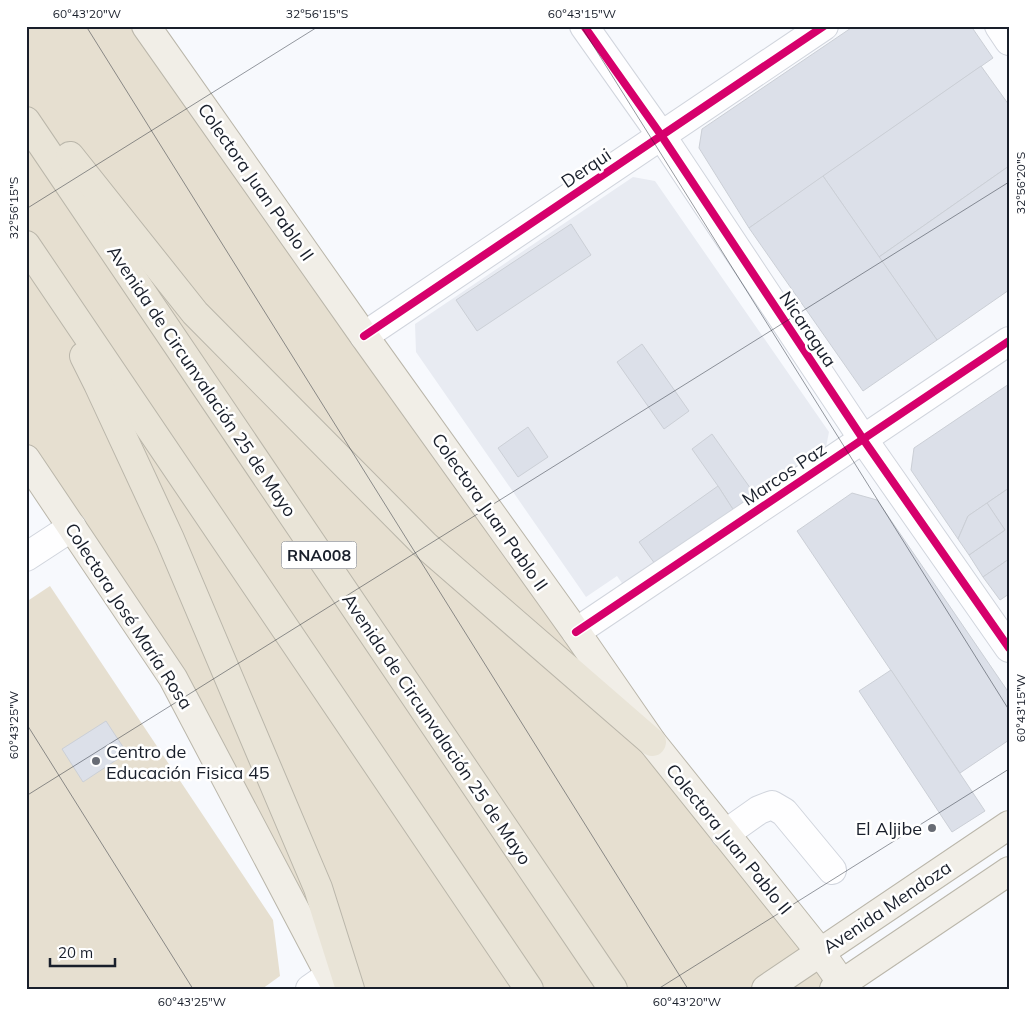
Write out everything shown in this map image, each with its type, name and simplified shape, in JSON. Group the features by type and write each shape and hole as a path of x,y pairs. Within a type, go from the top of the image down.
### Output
{"highway":[{"path":"26,102 195,312 425,545 652,742"},
{"name":"Avenida de Circunvalación 25 de Mayo","path":"26,121 613,989"},
{"path":"27,245 98,384 170,539 318,888 332,985"},
{"path":"27,245 529,989"}],"main road":[{"name":"Colectora Juan Pablo II","path":"146,26 652,742 820,952 841,987"},
{"name":"Colectora José María Rosa","path":"26,459 174,678 332,985"},
{"name":"Avenida Mendoza","path":"766,989 1009,825"},
{"path":"841,987 1009,871"}],"street":[{"name":"Nicaragua","path":"584,26 661,135 864,439 1009,648"},
{"name":"Derqui","path":"364,336 824,26"},
{"path":"999,26 1009,41"},
{"name":"Marcos Paz","path":"576,632 1009,341"},
{"path":"26,557 72,526"},
{"path":"725,834 759,810 772,805 784,812 832,870"}],"shaded area":[{"path":"26,26 146,26 846,989 337,989 173,678 26,459"},
{"path":"633,177 655,181 829,432 825,452 626,589 617,576 586,597 416,352 415,324"},
{"name":"Centro de Educación Fisica 45","path":"50,586 273,920 280,976 262,989 26,989 26,602"}],"building":[{"path":"854,26 971,26 993,58 749,228 699,148 702,129"},
{"path":"981,66 1009,105 1009,166 879,257 823,176"},
{"path":"1009,166 1009,290 937,340 879,257"},
{"path":"823,176 937,340 863,391 749,228"},
{"path":"571,224 591,255 477,331 456,300"},
{"path":"642,344 689,411 664,429 617,362"},
{"path":"1009,384 1009,488 968,516 958,539 911,470 914,448"},
{"path":"528,427 548,457 518,477 498,448"},
{"path":"712,434 758,499 736,514 692,449"},
{"path":"718,486 736,514 658,568 639,542"},
{"path":"1009,488 1009,559 983,577 969,555 1005,530 987,503"},
{"path":"852,493 877,500 1009,693 1009,740 960,773 797,531"},
{"path":"987,503 1005,530 969,555 958,539 968,516"},
{"path":"1009,559 1009,594 1000,600 983,577"},
{"path":"891,670 985,811 952,832 859,691"},
{"path":"106,721 127,753 83,782 62,749"}],"cycle path":[{"path":"584,26 661,135 863,439 1009,648"},
{"path":"364,336 824,26"},
{"path":"576,632 1009,341"}],"place":[{"name":"Centro de Educación Fisica 45","path":"96,761"},
{"name":"El Aljibe","path":"932,828"}]}
